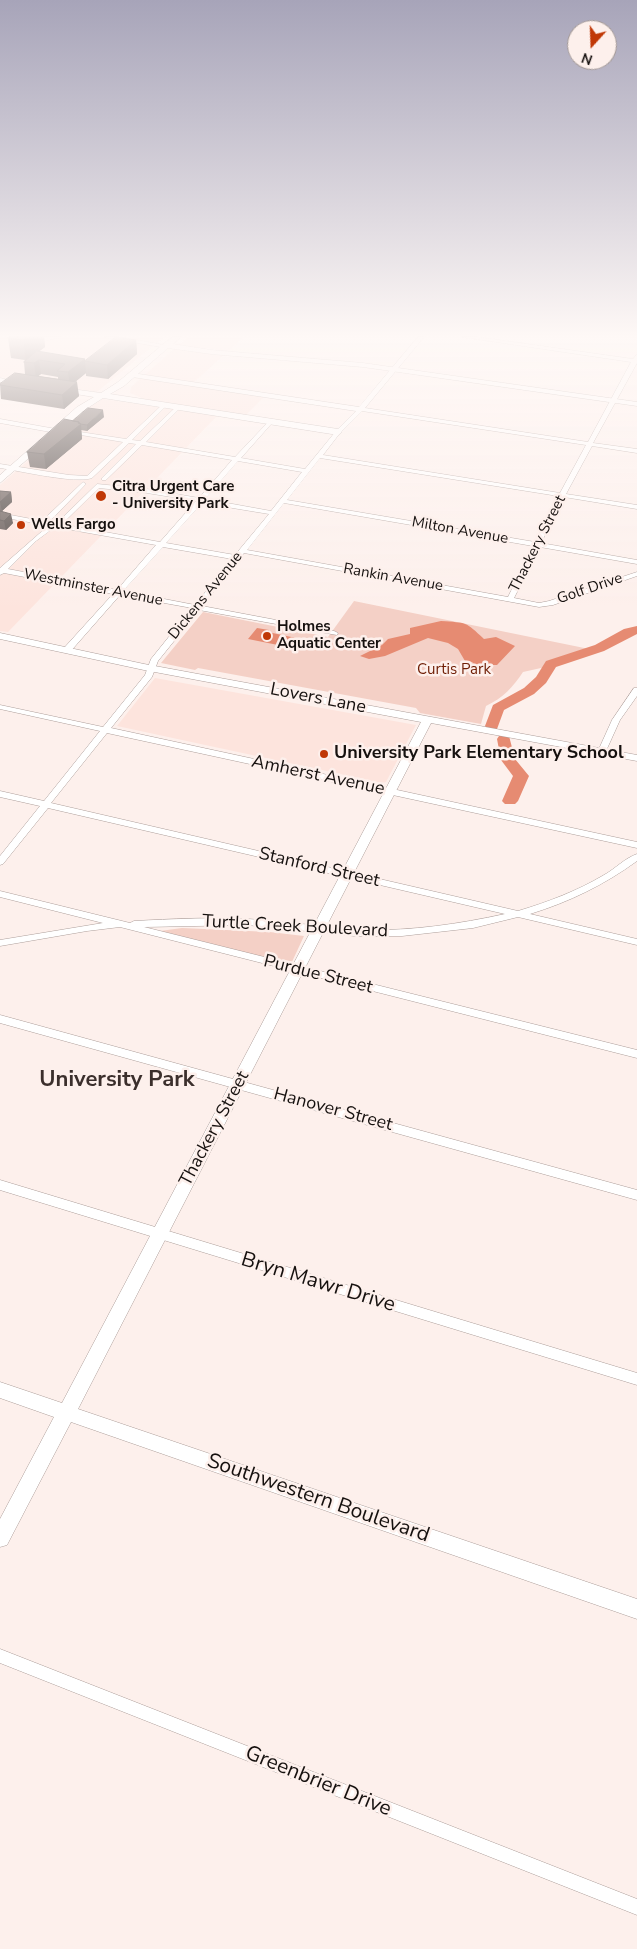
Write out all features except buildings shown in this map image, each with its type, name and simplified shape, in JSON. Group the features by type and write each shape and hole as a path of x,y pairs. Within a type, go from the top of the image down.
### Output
{"street":[{"path":"44,428 307,471"},
{"path":"0,480 59,428"},
{"path":"34,540 46,523 47,518 140,428"},
{"path":"1,571 34,540 54,524 62,522 157,428"},
{"path":"67,650 266,428"},
{"path":"314,428 338,432"},
{"name":"Dickens Avenue","path":"0,862 148,675 154,661 342,428"},
{"path":"481,428 637,452"},
{"name":"Thackery Street","path":"510,600 598,428"},
{"path":"319,456 637,507"},
{"path":"0,466 274,513"},
{"name":"Milton Avenue","path":"283,501 637,562"},
{"path":"0,515 238,558"},
{"name":"Rankin Avenue","path":"243,551 510,600 544,604"},
{"name":"Westminster Avenue","path":"1,571 334,633"},
{"name":"Golf Drive","path":"544,604 637,574"},
{"name":"Lovers Lane","path":"0,636 152,668 637,758"},
{"path":"602,752 616,720 637,690"},
{"name":"Amherst Avenue","path":"0,707 637,845"},
{"name":"Thackery Street","path":"0,1538 239,1084 428,719"},
{"name":"Stanford Street","path":"0,794 637,942"},
{"name":"Turtle Creek Boulevard","path":"0,943 87,928 124,925 232,922 370,933 417,931 478,923 518,914 579,892 598,883 637,858"},
{"name":"Purdue Street","path":"0,894 637,1054"},
{"name":"Hanover Street","path":"0,1019 637,1194"},
{"name":"Bryn Mawr Drive","path":"0,1185 637,1380"},
{"name":"Southwestern Boulevard","path":"0,1390 637,1609"},
{"name":"Greenbrier Drive","path":"0,1656 637,1907"}],"shaded area":[{"path":"66,428 205,428 8,632 0,631 0,485"},
{"path":"441,621 465,624 484,639 496,637 515,646 497,665 475,665 472,662 465,661 458,649 448,643 428,638 385,656 369,659 360,656 382,645 388,639 410,634 410,628"},
{"name":"Holmes Aquatic Center","path":"257,628 310,641 303,650 248,639"},
{"name":"University Park Elementary School","path":"155,678 416,725 386,782 382,783 117,726"}],"green space":[{"name":"Curtis Park","path":"354,601 599,651 559,664 523,672 507,692 486,706 481,724 420,713 416,708 198,668 195,670 161,663 203,612 328,637"},
{"path":"182,928 270,932 304,936 291,964 160,931"}],"waterway":[{"path":"492,726 498,708 516,700 529,691 541,680 551,664 599,648 629,632 637,630"},
{"path":"504,739 508,760 521,776 510,801"}],"place":[{"name":"Citra Urgent Care - University Park","path":"101,496"},
{"name":"Wells Fargo","path":"21,525"},
{"name":"Holmes Aquatic Center","path":"267,636"},
{"name":"University Park Elementary School","path":"324,754"}],"district":[{"name":"University Park","path":"117,1081"}]}
